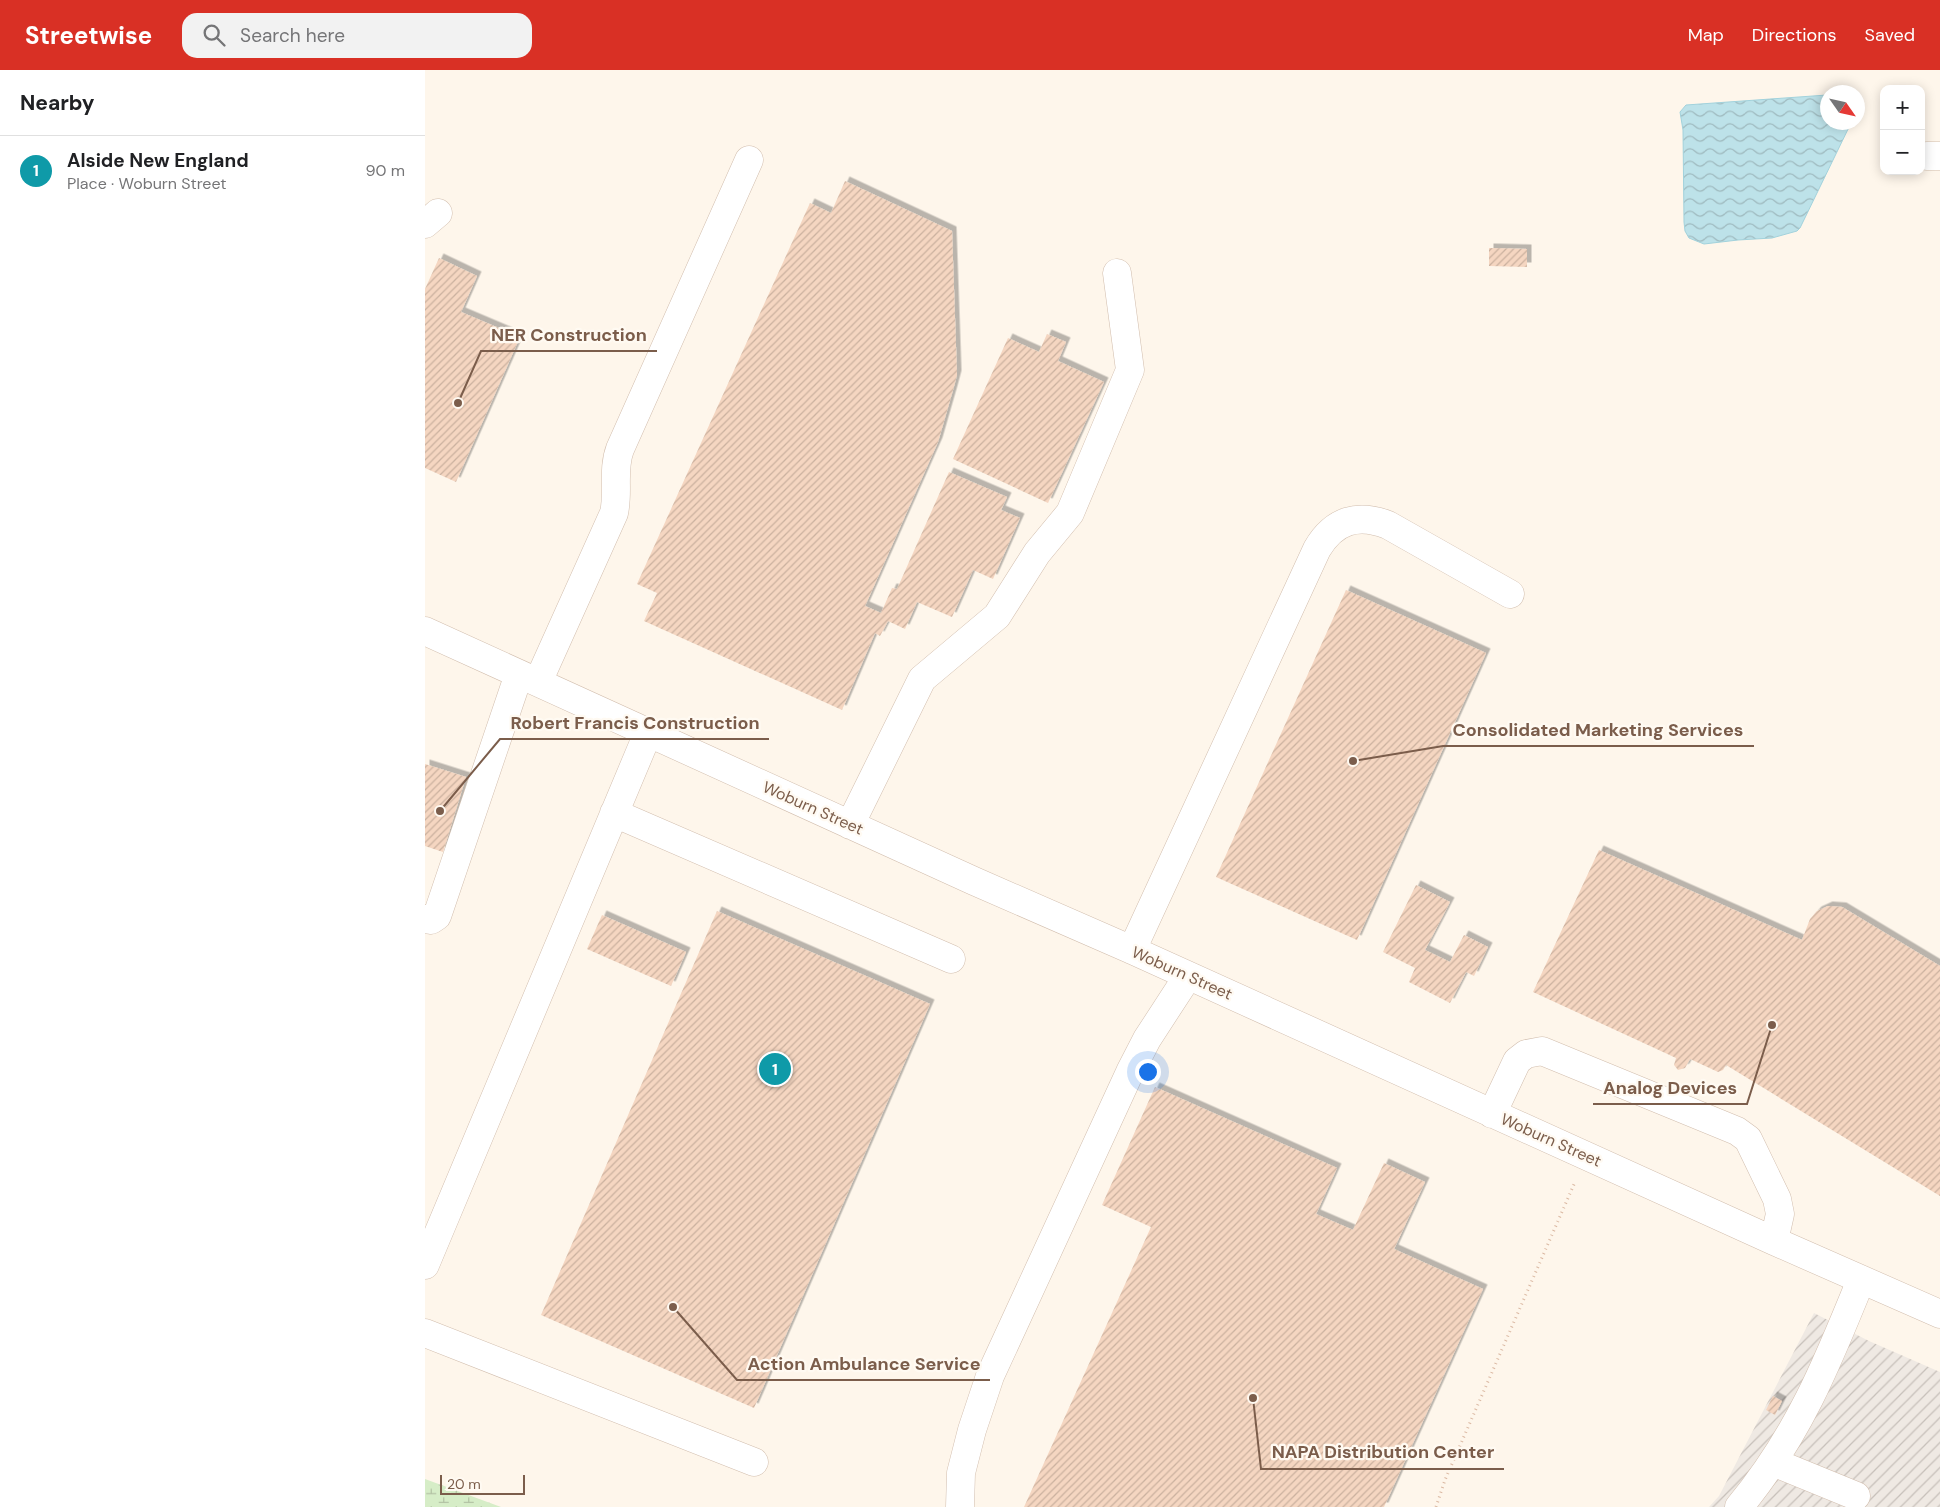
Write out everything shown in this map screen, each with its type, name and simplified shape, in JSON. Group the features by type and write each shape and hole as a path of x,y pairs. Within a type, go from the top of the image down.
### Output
{"street":[{"path":"425,919 431,920 437,916 528,678 614,513 617,501 615,466 620,449 749,160"},
{"path":"850,825 922,679 997,616 1037,553 1070,513 1130,370 1117,273"},
{"path":"1132,950 1323,538 1332,530 1353,520 1365,518 1377,520 1511,594"},
{"name":"Woburn Street","path":"426,633 1132,950 1774,1242 1940,1314"},
{"path":"425,1265 648,732"},
{"path":"614,813 951,959"},
{"path":"960,1507 961,1473 972,1430 990,1376 1130,1072 1147,1039 1187,976"},
{"path":"1492,1114 1517,1061 1526,1054 1536,1051 1557,1056 1737,1131 1748,1139 1777,1199 1780,1214 1774,1242"},
{"path":"1739,1507 1773,1462 1798,1422 1816,1387 1861,1280"},
{"path":"425,1333 754,1462"},
{"path":"1773,1462 1856,1496"}],"path":[{"path":"1436,1507 1445,1480 1586,1156"}],"shaded area":[{"path":"1814,1313 1869,1341 1940,1372 1940,1507 1709,1507 1719,1496"}],"green space":[{"path":"425,1479 501,1507 425,1507"}],"water":[{"path":"1820,95 1820,130 1848,130 1797,231 1772,238 1704,244 1689,238 1685,231 1684,222 1683,130 1680,112 1686,105"}],"building":[{"path":"845,181 952,231 957,375 938,442 865,606 881,613 892,588 897,589 949,472 1007,497 1001,510 1020,518 993,579 973,570 952,617 917,602 905,629 888,621 880,636 875,633 842,710 644,621 657,593 637,584 810,203 831,213"},
{"path":"1489,248 1527,249 1527,267 1489,266"},
{"path":"439,258 477,276 461,312 520,337 456,482 425,468 425,289"},
{"path":"1047,334 1066,342 1058,361 1104,382 1048,503 953,459 1008,338 1039,352"},
{"path":"1346,590 1486,653 1357,940 1216,877"},
{"path":"425,764 466,777 443,852 425,846"},
{"path":"1599,850 1802,940 1810,919 1817,911 1828,906 1842,907 1940,966 1940,1196 1726,1065 1723,1070 1718,1072 1690,1059 1685,1068 1678,1070 1674,1065 1676,1058 1533,992"},
{"path":"1416,885 1450,902 1425,950 1450,962 1464,935 1488,947 1474,976 1466,972 1450,1003 1409,982 1415,968 1383,952"},
{"path":"717,911 930,1004 754,1408 541,1315"},
{"path":"602,915 686,952 671,986 587,949"},
{"path":"1155,1087 1337,1168 1316,1214 1353,1230 1384,1163 1425,1182 1394,1249 1483,1289 1384,1507 1024,1507 1151,1227 1102,1205"},
{"path":"1773,1396 1782,1401 1775,1415 1766,1410"}],"place":[{"name":"NER Construction","path":"458,403"},
{"name":"Consolidated Marketing Services","path":"1353,761"},
{"name":"Robert Francis Construction","path":"440,811"},
{"name":"Analog Devices","path":"1772,1025"},
{"name":"Alside New England","path":"775,1069"},
{"name":"Action Ambulance Service","path":"673,1307"},
{"name":"NAPA Distribution Center","path":"1253,1398"}]}
